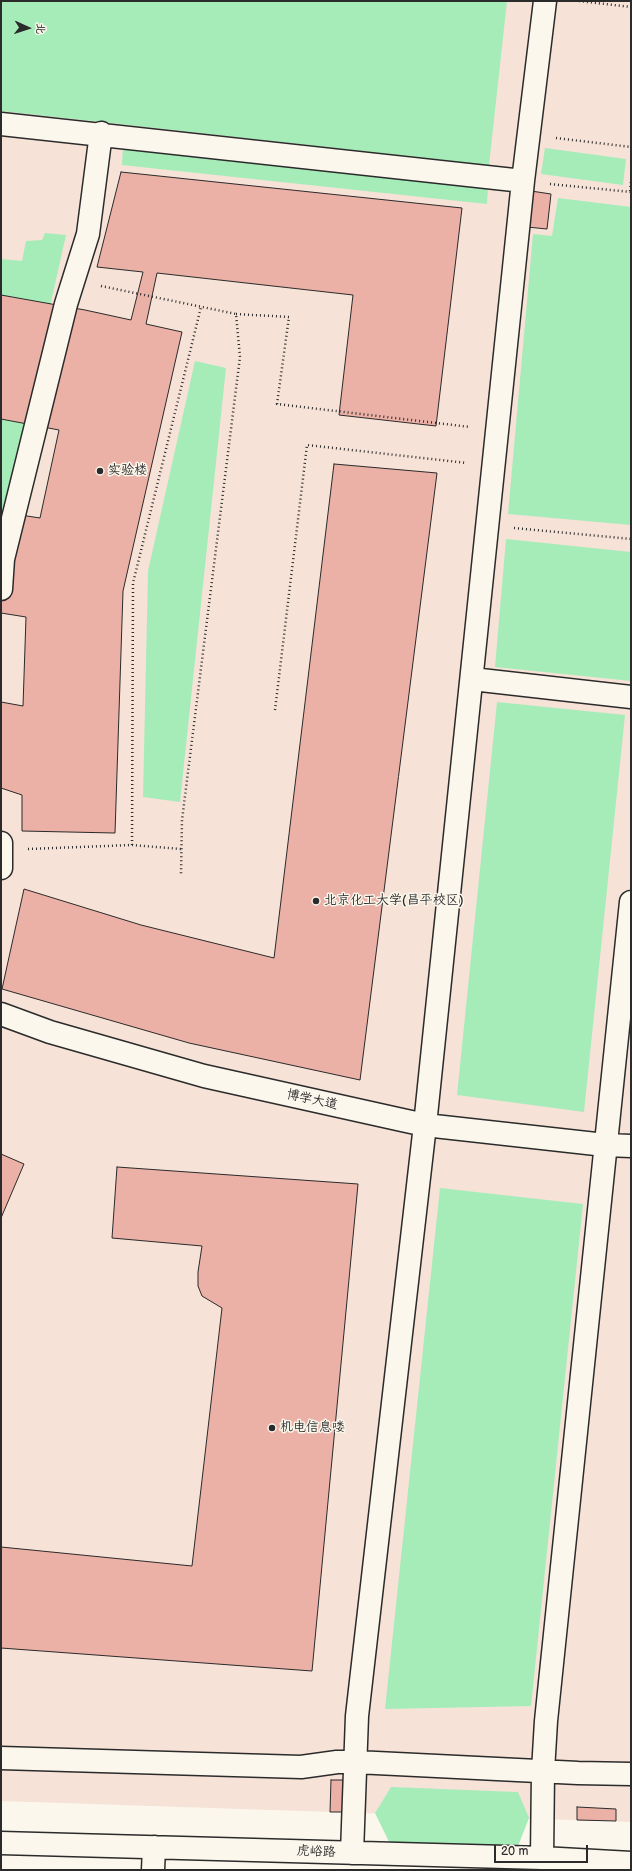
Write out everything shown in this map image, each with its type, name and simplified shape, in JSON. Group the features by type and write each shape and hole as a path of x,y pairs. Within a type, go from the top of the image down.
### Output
{"street":[{"path":"352,1853 357,1716 425,1125 523,181 545,1"},
{"path":"1,124 523,181"},
{"path":"1,589 3,559 73,280 88,234 101,134"},
{"path":"472,679 631,697"},
{"path":"1,843 1,868"},
{"path":"542,1858 543,1771 546,1721 631,902"},
{"name":"博学大道","path":"1,1014 50,1032 204,1076 425,1125 605,1145 631,1146"},
{"path":"1,1758 301,1767 337,1762 356,1762 578,1773 631,1774"},
{"name":"虎峪路","path":"1,1843 542,1858 631,1863"},
{"path":"154,1847 154,1870"}],"path":[{"path":"579,1 631,7"},
{"path":"529,134 631,147"},
{"path":"523,181 630,192 631,181"},
{"path":"73,280 236,314 289,317 278,404 472,428"},
{"path":"132,845 133,583 201,307"},
{"path":"181,874 183,812 240,357 236,314"},
{"path":"275,710 306,445 468,463"},
{"path":"488,525 631,539"},
{"path":"1,850 132,845 181,849"}],"shaded area":[{"name":"北京化工大学(昌平校区)","path":"1,1 631,1 631,1822 1,1801"}],"green space":[{"path":"1,1 507,1 489,165 1,111"},
{"path":"123,147 488,188 487,204 122,165"},
{"path":"545,148 626,159 623,185 541,174"},
{"path":"558,198 631,207 631,525 508,514 533,234 552,236"},
{"path":"45,233 66,235 1,526 1,259 22,261 26,241 42,240"},
{"path":"195,361 226,368 180,802 143,797 148,571"},
{"path":"506,539 631,552 631,681 495,667"},
{"path":"497,702 625,715 584,1112 457,1095"},
{"path":"440,1188 583,1204 531,1706 385,1709"},
{"path":"391,1787 518,1792 529,1818 518,1846 390,1844 375,1813"}],"building":[{"name":"实验楼","path":"121,172 462,208 436,426 339,415 353,295 157,273 146,324 182,332 123,591 115,833 22,831 22,795 1,788 1,702 23,706 26,617 1,613 1,512 40,518 59,430 1,419 1,295 131,320 143,272 97,267"},
{"path":"531,191 551,194 547,229 527,227"},
{"path":"334,464 437,473 360,1080 189,1043 2,989 24,889 141,925 274,958"},
{"path":"1,1154 24,1164 1,1218"},
{"name":"机电信息喽","path":"117,1167 358,1184 312,1671 1,1648 1,1547 192,1566 222,1308 202,1296 198,1286 198,1272 202,1246 112,1238"},
{"path":"331,1780 347,1780 346,1812 330,1812"},
{"path":"577,1807 616,1809 616,1821 577,1820"}],"place":[{"name":"实验楼","path":"100,471"},
{"name":"北京化工大学(昌平校区)","path":"316,901"},
{"name":"机电信息喽","path":"272,1428"}]}
